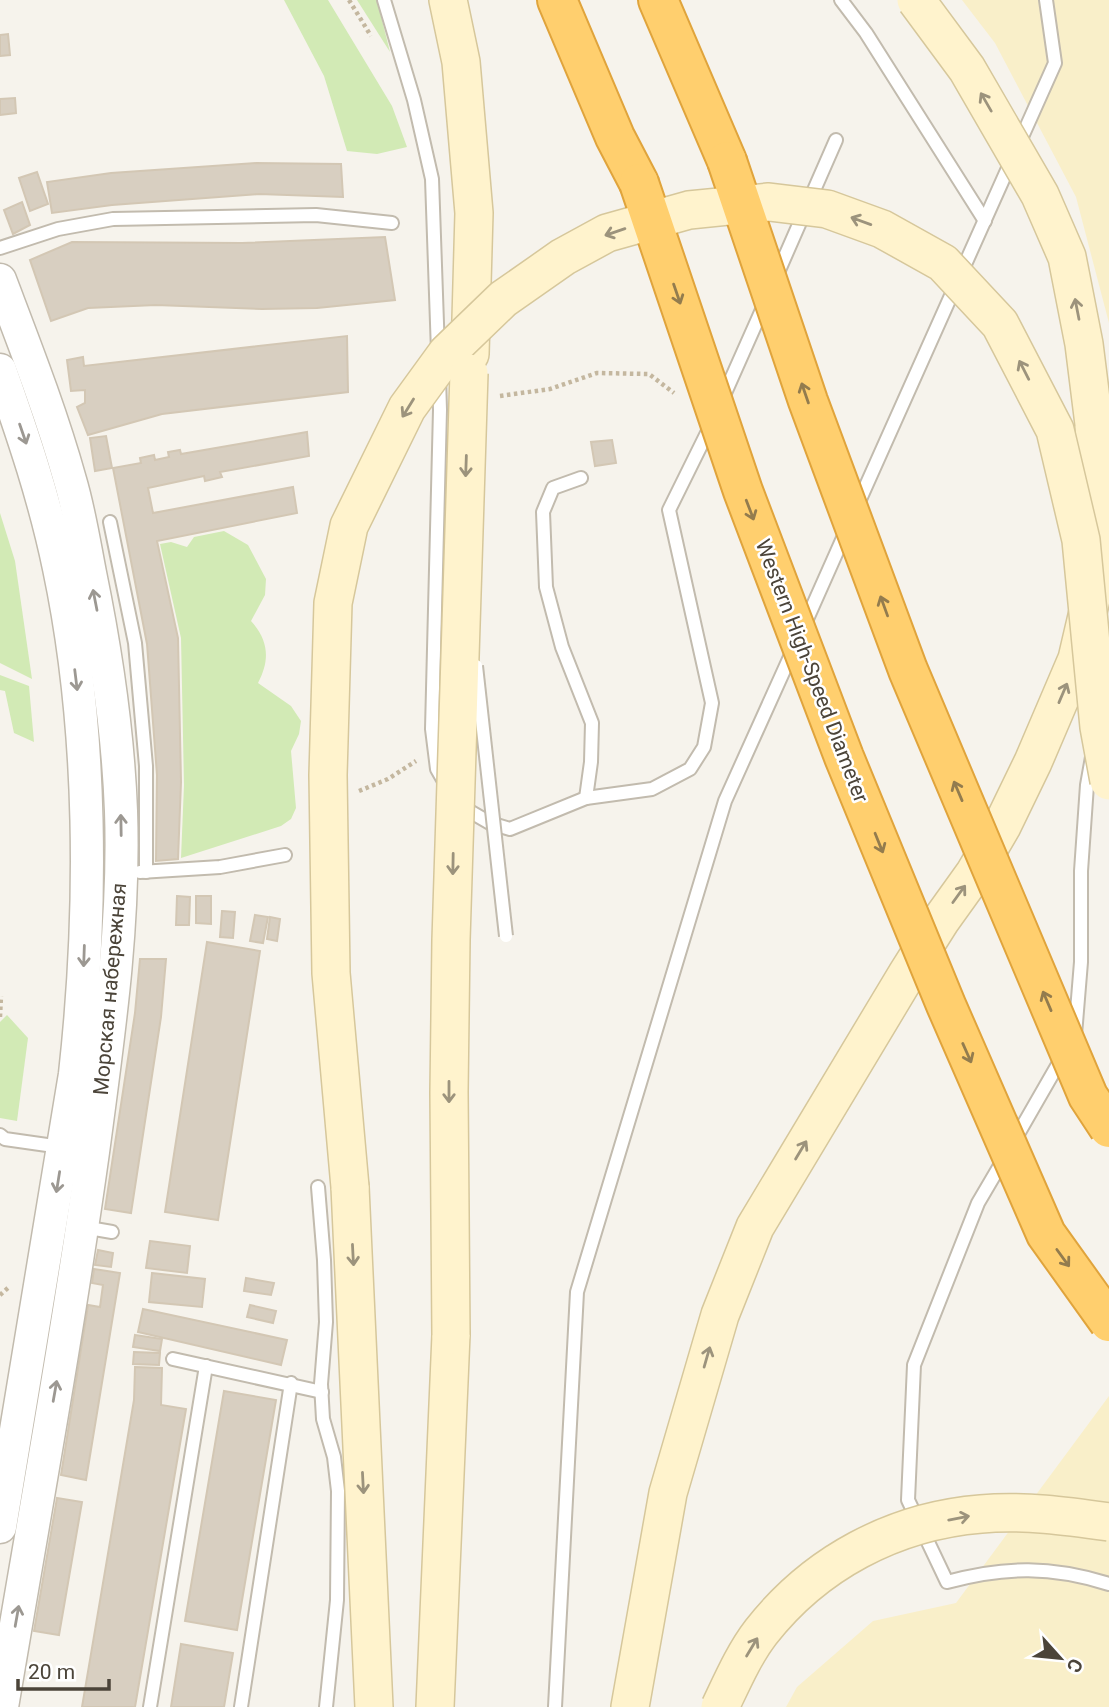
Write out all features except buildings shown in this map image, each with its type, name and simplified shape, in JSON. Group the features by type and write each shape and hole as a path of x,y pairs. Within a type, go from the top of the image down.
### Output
{"highway":[{"name":"Western High-Speed Diameter","path":"557,0 615,137 639,183 743,491 844,757 940,992 1046,1234 1109,1322"},
{"path":"658,0 727,161 808,401 908,670 1088,1096 1106,1112"}],"main road":[{"path":"435,1707 451,1335 451,940 474,213 461,62 448,0"},
{"path":"630,1707 668,1493 720,1315 755,1227 907,974 974,874 1002,826 1077,659 1098,569 1094,424 1084,344 1067,257 1040,195 974,81 916,0"},
{"path":"374,1707 334,1187 328,775 333,603 349,526 407,408 447,353 503,299 563,257 607,233 689,210 769,202 827,209 882,229 943,263 1000,324 1055,430 1081,540 1099,727 1109,781"},
{"path":"720,1707 761,1633 803,1586 860,1547 912,1527 981,1514 1043,1514 1109,1522"}],"street":[{"name":"Морская набережная","path":"0,280 70,481 82,530 108,673 121,811 108,886"},
{"name":"Морская набережная","path":"0,370 31,460 62,583 81,724 108,886 112,1006 78,1149 76,1226 2,1707"},
{"name":"Морская набережная","path":"0,1527 76,1226"}],"lane":[{"path":"384,0 414,100 432,179 440,410 432,729 437,769 452,794 471,812 510,830 586,798 652,789 690,769 704,747 712,703 669,510 700,451 836,140"},
{"path":"841,0 866,33 985,222"},
{"path":"555,1707 577,1292 726,801 1055,63 1046,0"},
{"path":"0,248 58,229 113,219 316,215 392,223"},
{"path":"581,478 553,488 542,512 546,587 562,648 592,723 591,762 586,798"},
{"path":"110,522 135,643 146,766 108,886 285,855"},
{"path":"464,541 483,743 506,936"},
{"path":"1107,669 1087,785 1081,871 1081,962 1076,1033 978,1203 914,1365 908,1500 947,1582 978,1574 1036,1569 1077,1574 1109,1584"},
{"path":"1076,1033 1082,1045"},
{"path":"1106,1112 1109,1109"},
{"path":"0,1135 5,1139 78,1149"},
{"path":"326,1707 337,1600 338,1491 334,1457 323,1419 322,1392 326,1322 324,1260 334,1187"},
{"path":"173,1359 322,1392"},
{"path":"150,1707 206,1366"},
{"path":"241,1707 291,1383"}],"path":[{"path":"499,396 550,389 597,373 649,374 677,396"},
{"path":"0,1017 1,996"}],"green space":[{"path":"284,0 328,0 392,106 407,147 377,154 347,151 324,76"},
{"path":"357,0 377,0 390,52"},
{"path":"0,513 15,561 32,679 0,663"},
{"path":"224,531 248,545 266,579 265,595 251,621 261,636 266,651 258,683 291,706 301,721 299,734 291,751 296,808 291,819 281,826 181,858 184,785 181,638 160,544 171,542 187,547 194,537"},
{"path":"0,675 29,686 34,742 14,733 5,691 0,690"},
{"path":"7,1015 28,1038 17,1121 0,1118 0,1022"}],"sand":[{"path":"962,0 1109,0 1109,323 1076,197 995,43"},
{"path":"1109,1396 1109,1707 786,1707 797,1687 873,1621 956,1603"}]}
